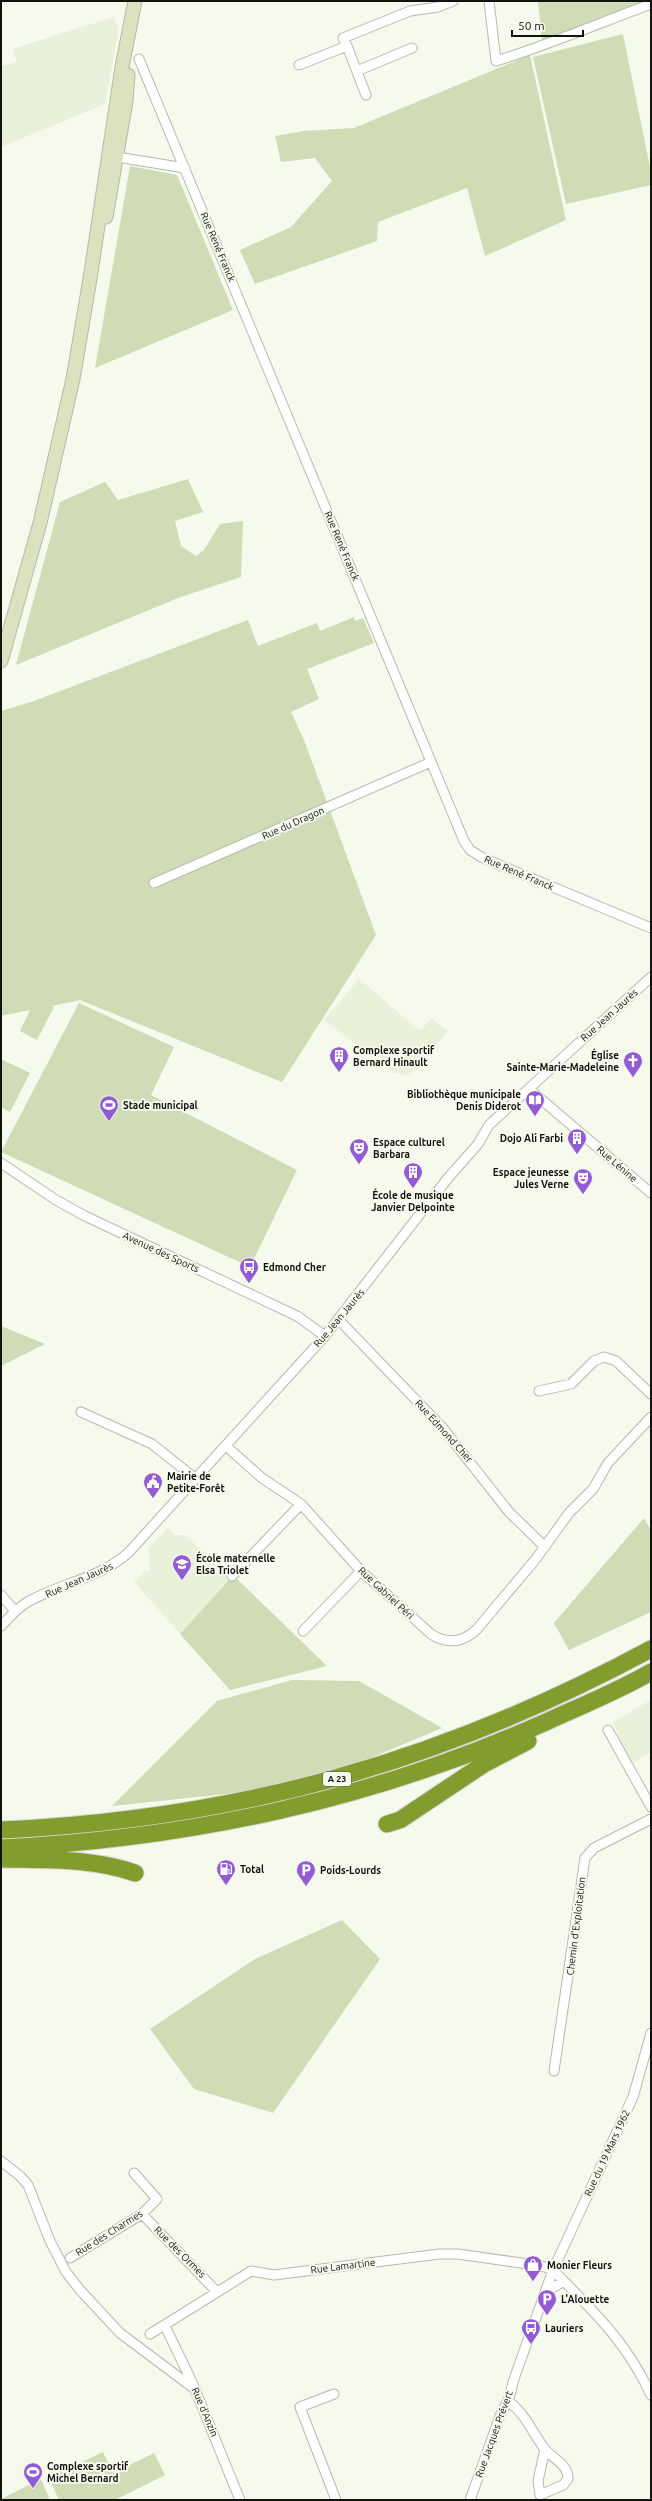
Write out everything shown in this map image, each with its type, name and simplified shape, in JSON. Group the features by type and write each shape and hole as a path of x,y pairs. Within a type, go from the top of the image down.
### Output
{"highway":[{"name":"A 23","path":"1,1830 96,1823 177,1813 252,1800 320,1783 418,1753 483,1729 552,1699 651,1649"},
{"name":"A 23","path":"1,1848 149,1835 223,1824 303,1806 370,1788 442,1764 511,1737 651,1672"},
{"path":"387,1824 400,1820 484,1764 538,1735 586,1703"},
{"path":"1,1859 86,1862 117,1867 135,1873"}],"main road":[{"path":"1,661 31,559 56,455 90,279 110,200 113,156 128,92 130,35 135,1"}],"street":[{"path":"366,95 344,38 410,11 438,7 453,1"},
{"path":"489,1 496,61 528,49 546,45 651,4"},
{"path":"299,65 347,46"},
{"path":"357,72 412,48"},
{"name":"Rue René Franck","path":"139,59 464,841 474,853 651,928"},
{"path":"113,156 185,168"},
{"name":"Rue du Dragon","path":"154,883 432,762"},
{"name":"Rue Jean Jaurès","path":"1,1626 15,1611 27,1602 86,1579 120,1561 158,1523 325,1336 448,1178 478,1144 489,1125 651,977"},
{"name":"Rue Lénine","path":"529,1089 651,1193"},
{"name":"Avenue des Sports","path":"1,1163 71,1208 297,1316 325,1336"},
{"name":"Rue Edmond Cher","path":"338,1319 448,1433 509,1512 545,1547"},
{"path":"539,1391 571,1384 594,1361 604,1357 616,1361 651,1394"},
{"path":"81,1412 152,1444 196,1479"},
{"name":"Rue Gabriel Péri","path":"226,1446 262,1478 301,1504 361,1571 431,1634 444,1640 453,1641 462,1639 473,1632 545,1547 569,1513 593,1489 608,1463 651,1417"},
{"path":"232,1576 301,1504"},
{"path":"303,1630 361,1571"},
{"path":"1,1595 15,1611"},
{"path":"608,1730 651,1807"},
{"name":"Chemin d'Exploitation","path":"554,2071 585,1858 594,1848 651,1819"},
{"name":"Rue du 19 Mars 1962","path":"553,2270 631,2101 651,2033"},
{"path":"1,2161 20,2176 28,2185 50,2241 66,2272 80,2290 114,2328 196,2390"},
{"name":"Rue des Charmes","path":"70,2258 142,2214 157,2199 134,2173"},
{"name":"Rue des Ormes","path":"142,2214 217,2292"},
{"name":"Rue Lamartine","path":"150,2334 251,2271 274,2275 439,2254 458,2254 542,2266 553,2270"},
{"path":"553,2270 616,2334 637,2366 651,2395"},
{"name":"Rue Jacques Prévert","path":"470,2500 500,2416 508,2401 514,2379 553,2270"},
{"name":"Rue Jacques Prévert","path":"542,2299 552,2288 564,2282"},
{"name":"Rue d'Anzin","path":"165,2326 196,2390 240,2500"},
{"path":"334,2394 300,2407 336,2500"},
{"path":"508,2401 522,2413 545,2449 560,2462 567,2471 568,2479 563,2485 540,2495 538,2480 545,2449"}],"shaded area":[{"path":"113,17 119,28 105,104 1,147 1,66 17,62 13,49"},
{"path":"359,979 420,1031 432,1018 448,1032 409,1075 394,1073 324,1020"},
{"name":"École maternelle Elsa Triolet","path":"168,1528 175,1535 186,1535 230,1579 180,1634 134,1582 146,1570 150,1572 149,1548"},
{"path":"651,1700 651,1752 629,1765 613,1722"}],"green space":[{"path":"538,1 645,1 542,42"},
{"path":"623,34 651,172 651,185 566,204 533,57"},
{"path":"530,55 566,220 485,256 467,188 378,222 377,241 255,284 240,250 291,227 332,181 315,158 281,162 275,136 303,131 354,128"},
{"path":"130,166 177,175 233,310 95,368"},
{"path":"188,479 203,512 175,521 181,546 196,556 204,550 220,524 243,521 241,577 178,598 16,665 60,502 105,482 118,500"},
{"path":"354,617 355,621 363,618 374,643 307,669 319,699 291,712 304,740 376,935 282,1082 80,1000 52,1006 54,1007 37,1040 20,1031 30,1010 1,1016 1,711 34,701 248,620 258,646 317,623 320,631"},
{"name":"Stade municipal","path":"79,1003 174,1047 151,1095 297,1170 250,1267 1,1152"},
{"path":"1,1059 30,1073 10,1112 1,1107"},
{"path":"1,1326 45,1344 1,1366"},
{"path":"644,1518 651,1531 651,1612 569,1650 554,1623"},
{"path":"230,1579 237,1579 327,1666 230,1690 180,1634"},
{"path":"292,1680 359,1681 442,1728 347,1768 245,1792 112,1806 217,1701"},
{"path":"342,1920 380,1959 273,2113 194,2089 150,2029 255,1959"},
{"path":"103,2452 113,2473 154,2453 165,2475 115,2500 59,2500 49,2478"},
{"name":"Complexe sportif Michel Bernard","path":"41,2479 50,2500 1,2500 1,2499"}],"place":[{"name":"Complexe sportif Bernard Hinault","path":"339,1073"},
{"name":"Église Sainte-Marie-Madeleine","path":"633,1078"},
{"name":"Bibliothèque municipale Denis Diderot","path":"535,1117"},
{"name":"Stade municipal","path":"109,1122"},
{"name":"Dojo Ali Farbi","path":"577,1155"},
{"name":"Espace culturel Barbara","path":"359,1165"},
{"name":"École de musique Janvier Delpointe","path":"413,1189"},
{"name":"Espace jeunesse Jules Verne","path":"583,1195"},
{"name":"Edmond Cher","path":"249,1284"},
{"name":"Mairie de Petite-Forêt","path":"153,1499"},
{"name":"École maternelle Elsa Triolet","path":"182,1581"},
{"name":"Total","path":"226,1886"},
{"name":"Poids-Lourds","path":"306,1887"},
{"name":"Monier Fleurs","path":"533,2282"},
{"name":"L'Alouette","path":"547,2316"},
{"name":"Lauriers","path":"531,2345"},
{"name":"Complexe sportif Michel Bernard","path":"33,2489"}]}
